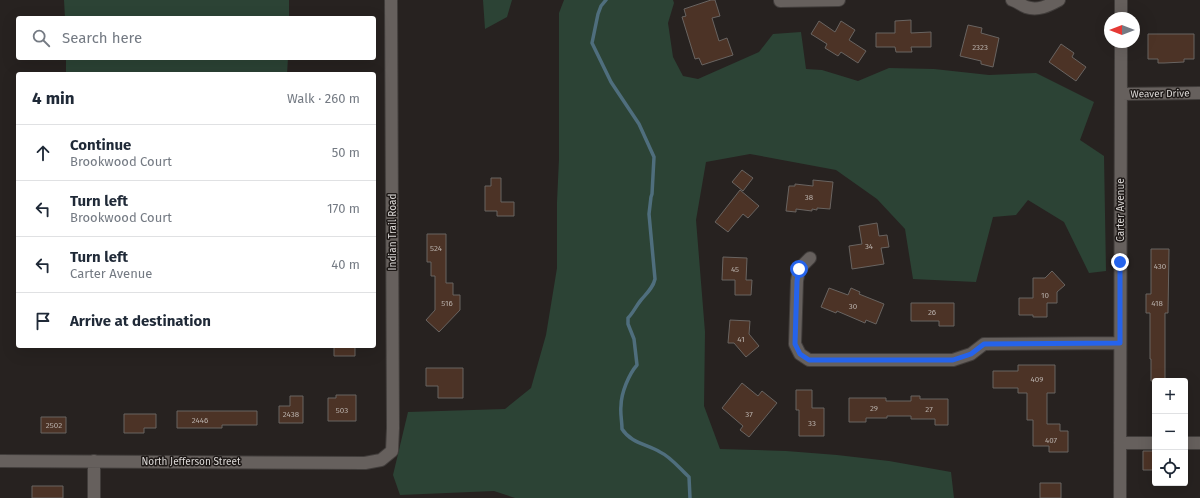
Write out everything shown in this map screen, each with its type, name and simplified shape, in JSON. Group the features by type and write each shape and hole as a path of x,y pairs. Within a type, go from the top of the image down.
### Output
{"street":[{"name":"Indian Trail Road","path":"381,460 392,451 393,428 391,0"},
{"path":"780,1 839,0"},
{"path":"1012,0 1025,7 1037,10 1059,0"},
{"path":"1120,0 1120,12"},
{"name":"Carter Avenue","path":"1120,48 1120,498"},
{"name":"Weaver Drive","path":"1120,94 1200,93"},
{"path":"810,258 799,269 797,281 795,344 800,354 809,360 953,360 971,354 984,344 1120,343"},
{"path":"1120,443 1152,443"},
{"path":"1188,443 1200,443"},
{"name":"North Jefferson Street","path":"0,461 365,462 381,460"},
{"path":"94,461 94,498"}],"green space":[{"path":"64,0 289,0 289,16 65,16"},
{"path":"483,0 512,0 507,17 485,29"},
{"path":"564,0 673,0 674,3 668,23 673,57 683,76 698,79 759,52 773,34 801,32 806,69 822,70 858,81 889,68 934,69 989,75 1036,73 1094,102 1080,140 1104,156 1106,271 1089,273 1064,222 1028,200 1016,215 993,217 976,282 913,279 905,229 877,199 836,170 750,154 706,162 696,220 705,332 704,406 720,449 786,451 837,455 889,461 951,472 954,498 515,498 494,491 400,495 393,475 408,412 505,409 531,388 546,335 557,268 559,13"},
{"path":"66,60 288,60 287,72 66,72"}],"building":[{"path":"715,0 720,16 712,18 719,41 727,38 733,55 702,65 699,58 695,59 682,17 686,16 684,9"},
{"path":"911,20 911,33 931,32 931,47 911,47 912,52 896,52 895,47 876,47 876,33 895,33 895,21"},
{"path":"819,21 835,32 841,21 855,30 849,40 866,51 858,63 841,52 838,56 825,48 827,44 811,34"},
{"path":"968,25 982,28 981,33 999,38 993,67 981,64 981,61 960,56"},
{"path":"1148,34 1194,34 1194,59 1184,59 1184,62 1158,63 1158,59 1148,59"},
{"path":"1061,44 1074,53 1072,57 1086,67 1076,81 1049,62"},
{"path":"742,170 753,178 743,191 732,182"},
{"path":"491,178 501,178 501,202 514,202 514,216 497,216 497,211 485,211 485,186 491,186"},
{"path":"813,180 833,182 830,209 817,208 817,210 812,209 812,211 796,209 796,212 786,211 789,186 795,186 795,184 813,186"},
{"path":"740,190 759,206 748,218 743,214 728,232 715,222"},
{"path":"877,223 879,236 887,235 889,247 881,248 884,264 852,269 849,246 862,244 859,226"},
{"path":"427,234 446,234 446,283 453,283 453,295 460,295 460,310 439,332 426,320 435,310 435,276 431,276 431,262 427,262"},
{"path":"1151,249 1169,249 1168,313 1165,313 1165,378 1152,378 1152,381 1150,359 1150,313 1146,313 1146,294 1151,294"},
{"path":"723,257 747,258 746,280 752,280 751,295 735,295 735,280 722,280"},
{"path":"1052,271 1065,285 1057,292 1057,303 1047,303 1047,317 1019,315 1019,298 1033,298 1033,278 1045,278"},
{"path":"829,288 848,295 851,288 860,292 859,294 884,304 876,324 866,320 865,323 837,311 836,313 821,307"},
{"path":"911,303 954,303 954,326 939,326 939,321 911,321"},
{"path":"730,320 750,321 749,334 759,346 746,357 734,343 728,343"},
{"path":"334,348 355,348 355,356 334,356"},
{"path":"1018,365 1055,365 1055,393 1047,393 1047,424 1060,424 1060,431 1068,431 1068,452 1049,452 1049,446 1033,446 1033,420 1027,420 1027,393 1018,393 1018,388 993,388 993,371 1018,371"},
{"path":"426,368 463,368 463,398 438,398 438,386 426,386"},
{"path":"742,383 758,396 762,391 777,403 749,437 740,430 743,426 722,408"},
{"path":"796,390 812,390 812,408 824,408 824,436 799,436 799,410 796,410"},
{"path":"336,395 356,395 356,421 328,421 328,398 336,398"},
{"path":"290,396 303,396 303,423 279,423 279,406 290,406"},
{"path":"911,396 920,396 920,399 948,399 948,425 935,425 935,419 911,419 911,416 866,418 866,422 849,422 849,398 886,398 886,401 911,401"},
{"path":"177,411 257,411 257,425 222,425 222,428 177,428"},
{"path":"124,414 156,414 156,428 144,428 144,433 124,433"},
{"path":"41,417 66,417 66,433 41,433"},
{"path":"1143,451 1152,451 1152,470 1143,470"},
{"path":"1040,483 1061,483 1061,498 1040,498"},
{"path":"32,486 63,486 63,498 32,498"}],"waterway":[{"path":"606,0 601,6 598,14 592,43 611,82 639,124 654,157 652,194 649,214 655,279 651,288 628,318 628,324 634,339 637,365 628,378 622,395 622,429 634,440 664,454 689,477 690,498"}],"route":[{"path":"799,269 797,281 795,344 800,354 809,360 953,360 971,354 984,344 1120,343 1120,262"}]}
